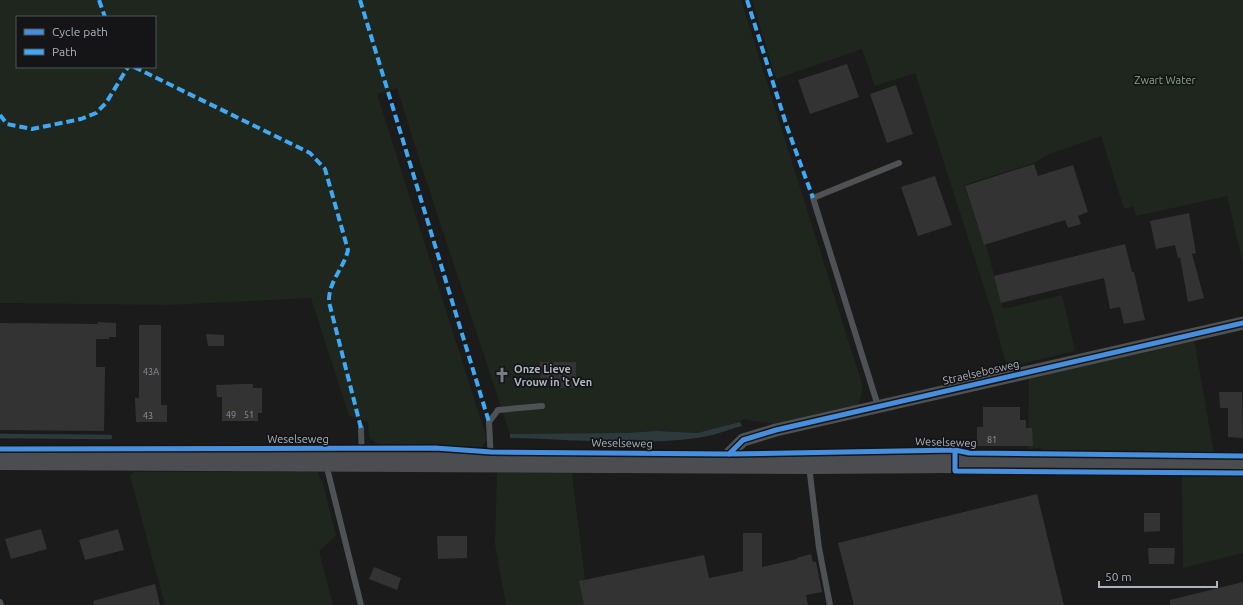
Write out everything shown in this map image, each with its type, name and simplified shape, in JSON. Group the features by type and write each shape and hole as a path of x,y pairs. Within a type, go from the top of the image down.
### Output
{"main road":[{"name":"Weselseweg","path":"0,460 729,464 1243,464"}],"street":[{"name":"Straelsebosweg","path":"729,464 729,454 743,440 776,430 1243,323"}],"lane":[{"path":"878,406 813,198 899,162"},
{"path":"490,462 489,422 498,410 542,406"},
{"path":"361,428 362,461"},
{"path":"325,461 361,605"},
{"path":"809,464 819,548 830,605"}],"green space":[{"path":"0,0 741,0 863,387 858,406 774,424 743,419 740,422 697,433 656,431 626,433 510,434 397,88 377,94 487,439 482,447 378,444 369,438 368,422 349,416 311,298 168,305 0,303"},
{"name":"Zwart Water","path":"752,0 1243,0 1243,264 1227,196 1136,216 1134,207 1124,209 1101,136 1047,155 1034,163 964,185 984,245 986,245 1003,309 1062,295 1075,351 1007,367 992,312 915,73 875,86 862,49 776,79"},
{"path":"1194,339 1214,453 1047,452 1040,448 1028,449 1029,378"},
{"path":"134,472 318,472 323,484 336,535 319,551 333,605 165,605 130,476"},
{"path":"497,473 572,473 588,605 506,605 495,544"},
{"path":"1182,476 1243,476 1243,553 1183,568"}],"shaded area":[{"path":"740,422 742,426 703,437 652,442 510,438 510,434 626,433 656,431 697,433"}],"building":[{"path":"847,64 859,97 810,114 798,80"},
{"path":"896,85 913,134 887,143 870,94"},
{"path":"1034,164 1038,176 1073,165 1088,212 1078,216 1081,224 1068,228 1065,220 984,245 965,186"},
{"path":"935,176 952,225 918,236 901,187"},
{"path":"1189,213 1196,253 1192,254 1204,298 1188,302 1180,257 1178,258 1175,245 1156,249 1150,221"},
{"path":"1125,244 1132,272 1134,272 1145,320 1124,324 1120,307 1110,309 1104,278 1001,303 994,276"},
{"path":"97,322 116,323 116,337 109,337 109,339 96,339 96,367 105,367 104,431 0,430 0,323 98,324"},
{"path":"139,325 161,325 161,405 167,405 167,422 136,422 135,398 139,398"},
{"path":"206,334 224,335 224,346 208,346"},
{"path":"540,362 576,362 576,388 560,388 560,379 540,379"},
{"path":"253,384 253,388 262,388 262,413 258,413 258,421 222,421 222,397 217,397 216,385"},
{"path":"1219,392 1242,392 1243,438 1228,437 1228,408 1220,408"},
{"path":"983,407 1020,407 1020,420 1026,420 1026,428 1032,428 1033,446 977,446 977,427 983,427"},
{"path":"1037,494 1064,605 854,605 838,543"},
{"path":"1144,513 1160,513 1160,531 1144,532"},
{"path":"41,529 47,549 11,559 5,539"},
{"path":"118,529 124,550 85,560 79,540"},
{"path":"743,533 762,533 762,567 797,559 811,554 813,562 816,562 822,592 806,595 808,605 584,605 579,581 704,555 709,578 743,571"},
{"path":"437,536 467,536 467,558 438,559"},
{"path":"1148,548 1175,548 1174,564 1149,564"},
{"path":"374,567 401,578 397,590 369,579"},
{"path":"1243,582 1243,605 1170,605 1170,600"},
{"path":"155,584 160,605 94,605 93,601"}],"waterway":[{"path":"0,436 110,437"}],"marked path":[{"path":"99,0 105,16"},
{"path":"360,0 489,422"},
{"path":"747,0 787,127 813,198"},
{"path":"0,115 7,124 32,129 81,119 96,113 106,103 127,68"},
{"path":"136,68 310,153 325,169 348,250 331,288 329,302 361,428"}],"cycle path":[{"path":"729,454 743,440 776,430 1243,323"},
{"path":"0,449 435,448 491,452 729,454 955,450 969,453 1243,456"},
{"path":"955,450 955,471 1243,473"}],"place":[{"name":"Onze Lieve Vrouw in 't Ven","path":"502,375"}]}
